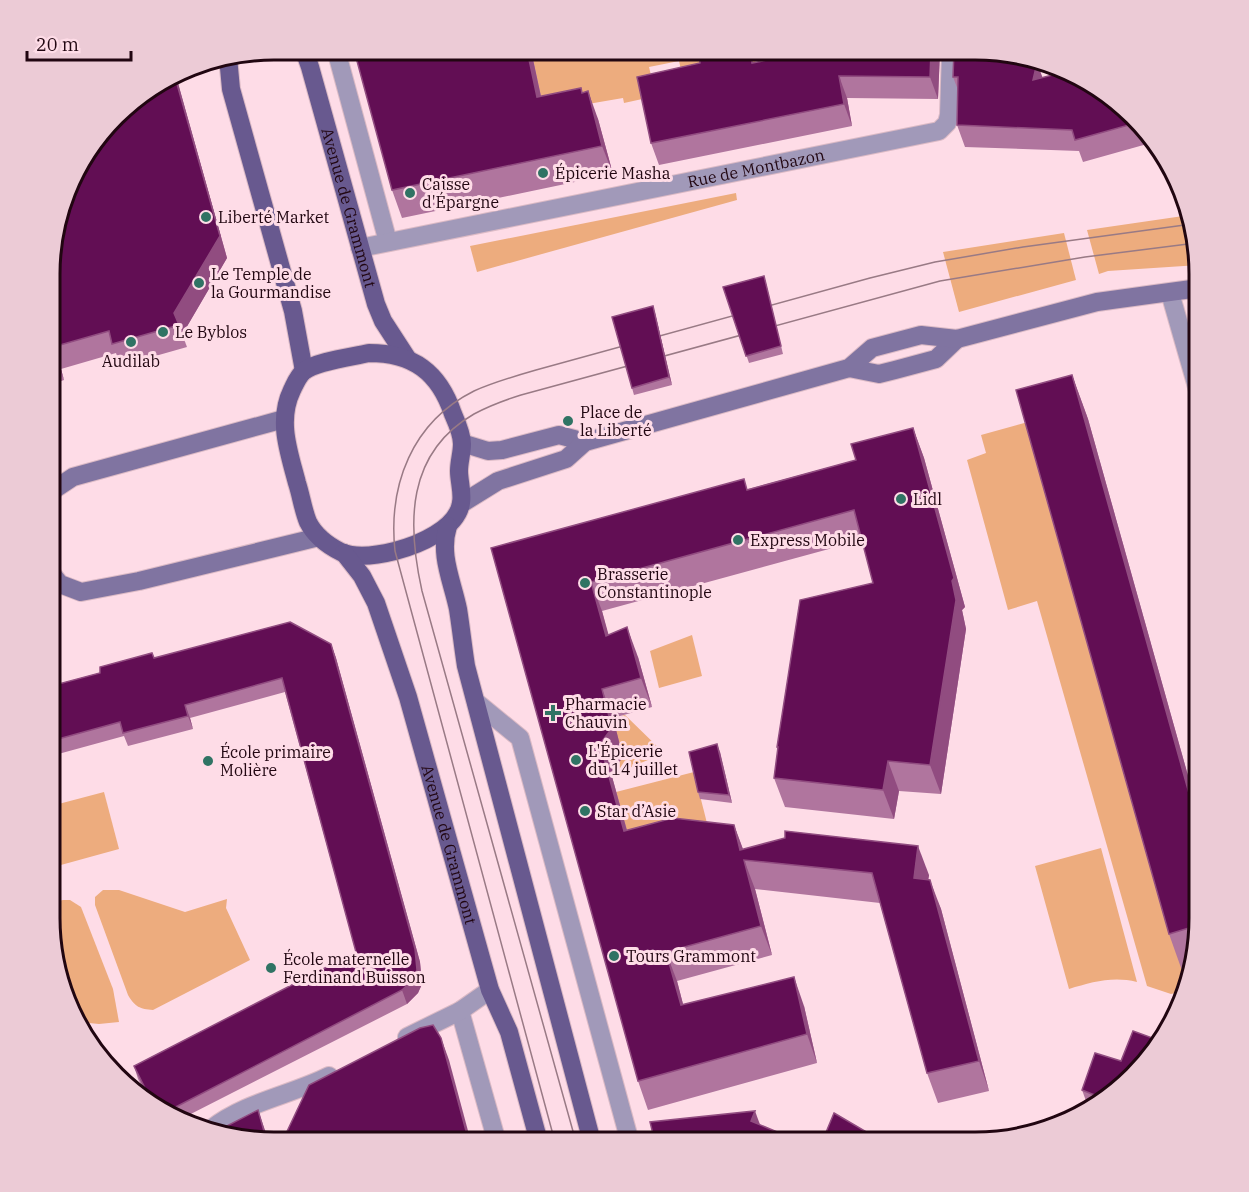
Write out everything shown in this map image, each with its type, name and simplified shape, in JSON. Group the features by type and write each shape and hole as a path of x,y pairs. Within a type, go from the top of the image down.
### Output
{"main road":[{"name":"Avenue de Grammont","path":"308,60 379,313 407,358"},
{"path":"229,65 231,89 293,311 304,371"},
{"path":"589,1132 466,666 457,608 446,564 445,538 448,526 461,504 498,481 566,459 585,442 849,368 872,348 921,335 957,339 1097,302 1189,290"},
{"path":"849,368 879,374 936,359 957,339"},
{"path":"448,526 421,543 393,552 366,556 344,554 319,537 308,521 285,438 284,419 290,395 304,371 315,366 369,353 388,353 407,358 425,369 443,390 462,443 459,472 461,504"},
{"path":"60,486 73,477 284,419"},
{"path":"462,443 488,451 559,435 585,442"},
{"path":"60,584 81,592 139,581 319,537"},
{"name":"Avenue de Grammont","path":"344,554 363,576 376,603 405,686 490,990 509,1032 536,1132"}],"street":[{"name":"Avenue de Grammont","path":"339,60 388,242"},
{"name":"Rue de Montbazon","path":"360,248 939,131 944,127 949,115 951,60"},
{"path":"1170,293 1189,359"},
{"path":"476,702 520,738 627,1132"},
{"path":"390,1045 460,1011 490,990"},
{"path":"460,1011 494,1132"},
{"path":"217,1124 275,1096 308,1086 349,1066"}],"shaded area":[{"path":"533,60 755,60 757,69 684,83 679,61 649,67 656,96 624,103 623,98 588,104 543,107"},
{"path":"736,193 737,200 477,272 470,246"},
{"path":"1181,216 1189,266 1108,271 1099,274 1087,230"},
{"path":"1064,233 1076,280 959,312 943,252"},
{"path":"1028,422 1183,966 1176,993 1171,994 1147,986 1037,601 1008,610 967,460 986,453 981,435"},
{"path":"692,635 702,676 659,688 650,651"},
{"path":"625,715 664,753 611,776 609,765 623,757 615,728 610,724 596,723"},
{"path":"694,772 709,831 633,854 616,792"},
{"path":"104,792 119,849 60,865 60,804"},
{"path":"1101,848 1137,982 1111,980 1069,989 1035,866"},
{"path":"103,890 119,890 185,912 227,899 226,908 250,960 153,1010 138,1007 128,995 95,905 95,897"},
{"path":"70,900 81,907 113,989 119,1022 88,1023 76,1000 64,959 60,932 60,901"}],"building":[{"path":"357,60 529,60 537,97 581,88 582,93 588,91 602,146 392,190"},
{"path":"700,60 752,60 752,63 768,60 931,60 930,77 839,76 844,104 651,143 637,77 700,63"},
{"path":"954,60 989,60 1030,67 1036,69 1033,80 1054,75 1057,76 1094,96 1128,125 1075,140 1072,130 957,125 958,77 953,77"},
{"path":"177,84 220,236 174,313 179,325 112,344 109,331 60,345 60,260 67,219 76,192 104,144 133,113 155,96"},
{"path":"764,276 781,346 746,356 723,287"},
{"path":"653,306 669,377 632,388 612,317"},
{"path":"1072,375 1189,793 1189,928 1169,934 1016,390"},
{"path":"913,428 954,578 952,581 956,600 930,765 888,761 883,790 774,778 800,600 873,583 854,510 591,582 606,636 627,627 641,678 602,689 612,728 600,744 624,831 673,818 734,825 740,850 785,838 785,831 918,846 914,878 930,880 979,1061 927,1073 872,873 744,860 761,926 666,952 681,1005 794,977 807,1034 638,1081 491,548 744,479 747,490 856,460 851,444"},
{"path":"290,622 331,644 415,949 417,970 413,980 402,990 175,1107 146,1089 134,1066 356,952 282,678 185,705 188,716 123,733 120,722 60,739 60,684 100,673 100,667 152,653 154,658"},
{"path":"717,744 729,795 698,792 689,752"},
{"path":"433,1025 441,1038 466,1132 287,1132 309,1085 420,1028"},
{"path":"1133,1031 1152,1038 1136,1059 1105,1088 1095,1095 1082,1090 1095,1053 1121,1061"},
{"path":"258,1110 264,1132 246,1130 226,1126"},
{"path":"755,1111 751,1121 777,1132 652,1132 650,1122"},
{"path":"834,1113 867,1132 826,1132"}],"tram line":[{"path":"552,1132 395,551 394,526 401,480 420,438 453,404 474,391 536,370 935,262 1023,247 1183,225"},
{"path":"573,1132 422,591 414,541 414,516 417,492 424,469 435,449 452,430 474,414 515,397 940,281 1085,257 1187,244"}],"place":[{"name":"Épicerie Masha","path":"543,173"},
{"name":"Caisse d'Épargne","path":"410,193"},
{"name":"Liberté Market","path":"206,217"},
{"name":"Le Temple de la Gourmandise","path":"199,283"},
{"name":"Le Byblos","path":"163,332"},
{"name":"Audilab","path":"131,342"},
{"name":"Place de la Liberté","path":"568,421"},
{"name":"Lidl","path":"901,499"},
{"name":"Express Mobile","path":"738,540"},
{"name":"Brasserie Constantinople","path":"585,583"},
{"name":"Pharmacie Chauvin","path":"553,713"},
{"name":"L'Épicerie du 14 juillet","path":"576,760"},
{"name":"École primaire Molière","path":"208,761"},
{"name":"Star d’Asie","path":"585,811"},
{"name":"Tours Grammont","path":"614,956"},
{"name":"École maternelle Ferdinand Buisson","path":"271,968"}]}
